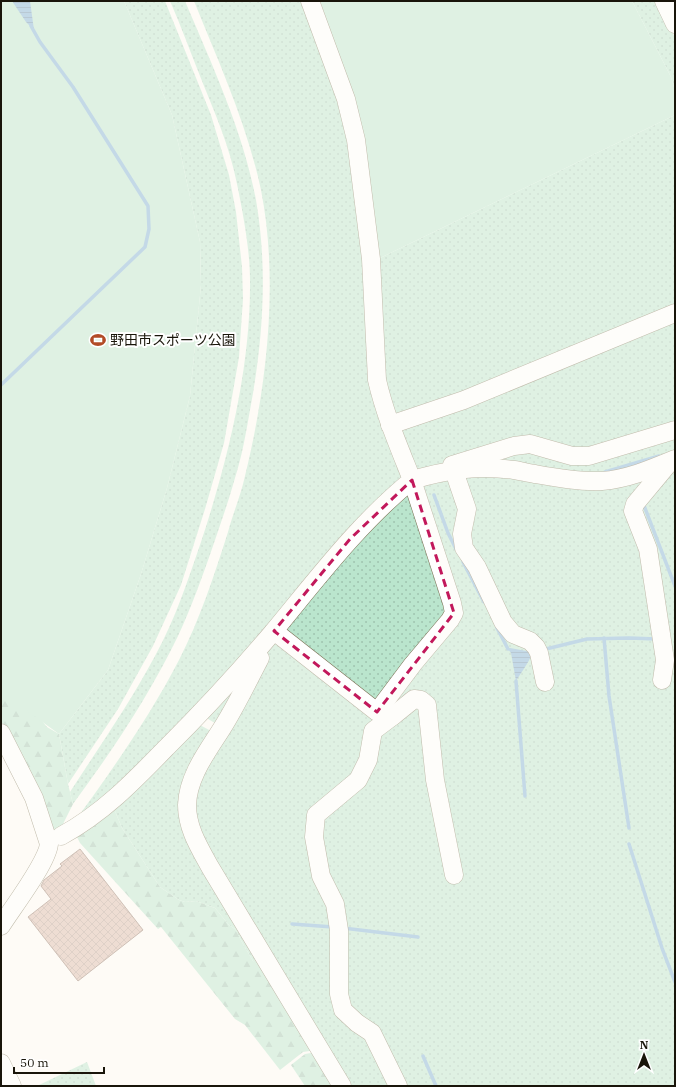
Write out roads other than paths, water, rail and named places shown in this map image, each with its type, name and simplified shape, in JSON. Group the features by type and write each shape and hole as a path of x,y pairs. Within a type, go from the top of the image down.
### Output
{"street":[{"path":"310,1 346,99 356,140 371,259 377,380 381,398 412,480 454,613 450,620 413,664 385,714 373,731 368,760 358,780 316,815 314,837 321,876 335,904 338,926 339,994 343,1010 356,1023 372,1032 398,1086"},
{"path":"664,1 675,24"},
{"path":"390,425 464,400 675,313"},
{"path":"545,682 538,650 530,641 514,634 503,622 477,567 464,548 462,534 467,509 452,465 514,446 530,444 572,456 589,456 675,430"},
{"path":"55,840 83,824 118,795 194,720 274,631 350,539 388,501 412,480 436,473 484,467 588,481 630,476 673,460"},
{"path":"662,680 665,660 648,549 633,511 635,504 673,460"},
{"path":"274,631 385,714"},
{"path":"274,631 218,736 198,766 189,792 187,804 188,814 193,836 342,1086"},
{"path":"385,714 414,699 421,700 427,705 435,780 454,875"},
{"path":"194,720 202,721 214,728 218,736"},
{"path":"1,733 55,840"},
{"path":"1,926 43,862 55,840 77,814"},
{"path":"1,1063 12,1086"}],"water":[{"path":"12,1 30,1 34,30 26,22"},
{"path":"510,648 532,652 529,661 516,681 511,653 508,649"}],"waterway":[{"path":"1,385 145,247 149,229 148,206 73,87 40,42 31,26"},
{"path":"605,472 659,456"},
{"path":"434,495 448,533 456,549"},
{"path":"643,503 675,586"},
{"path":"463,562 484,602"},
{"path":"497,628 508,649"},
{"path":"604,638 609,696 629,828"},
{"path":"542,650 587,639 657,639"},
{"path":"516,681 525,796"},
{"path":"629,844 662,948 675,982"},
{"path":"292,924 333,927"},
{"path":"343,928 418,937"},
{"path":"423,1056 436,1086"}],"place":[{"name":"野田市スポーツ公園","path":"98,340"}]}
